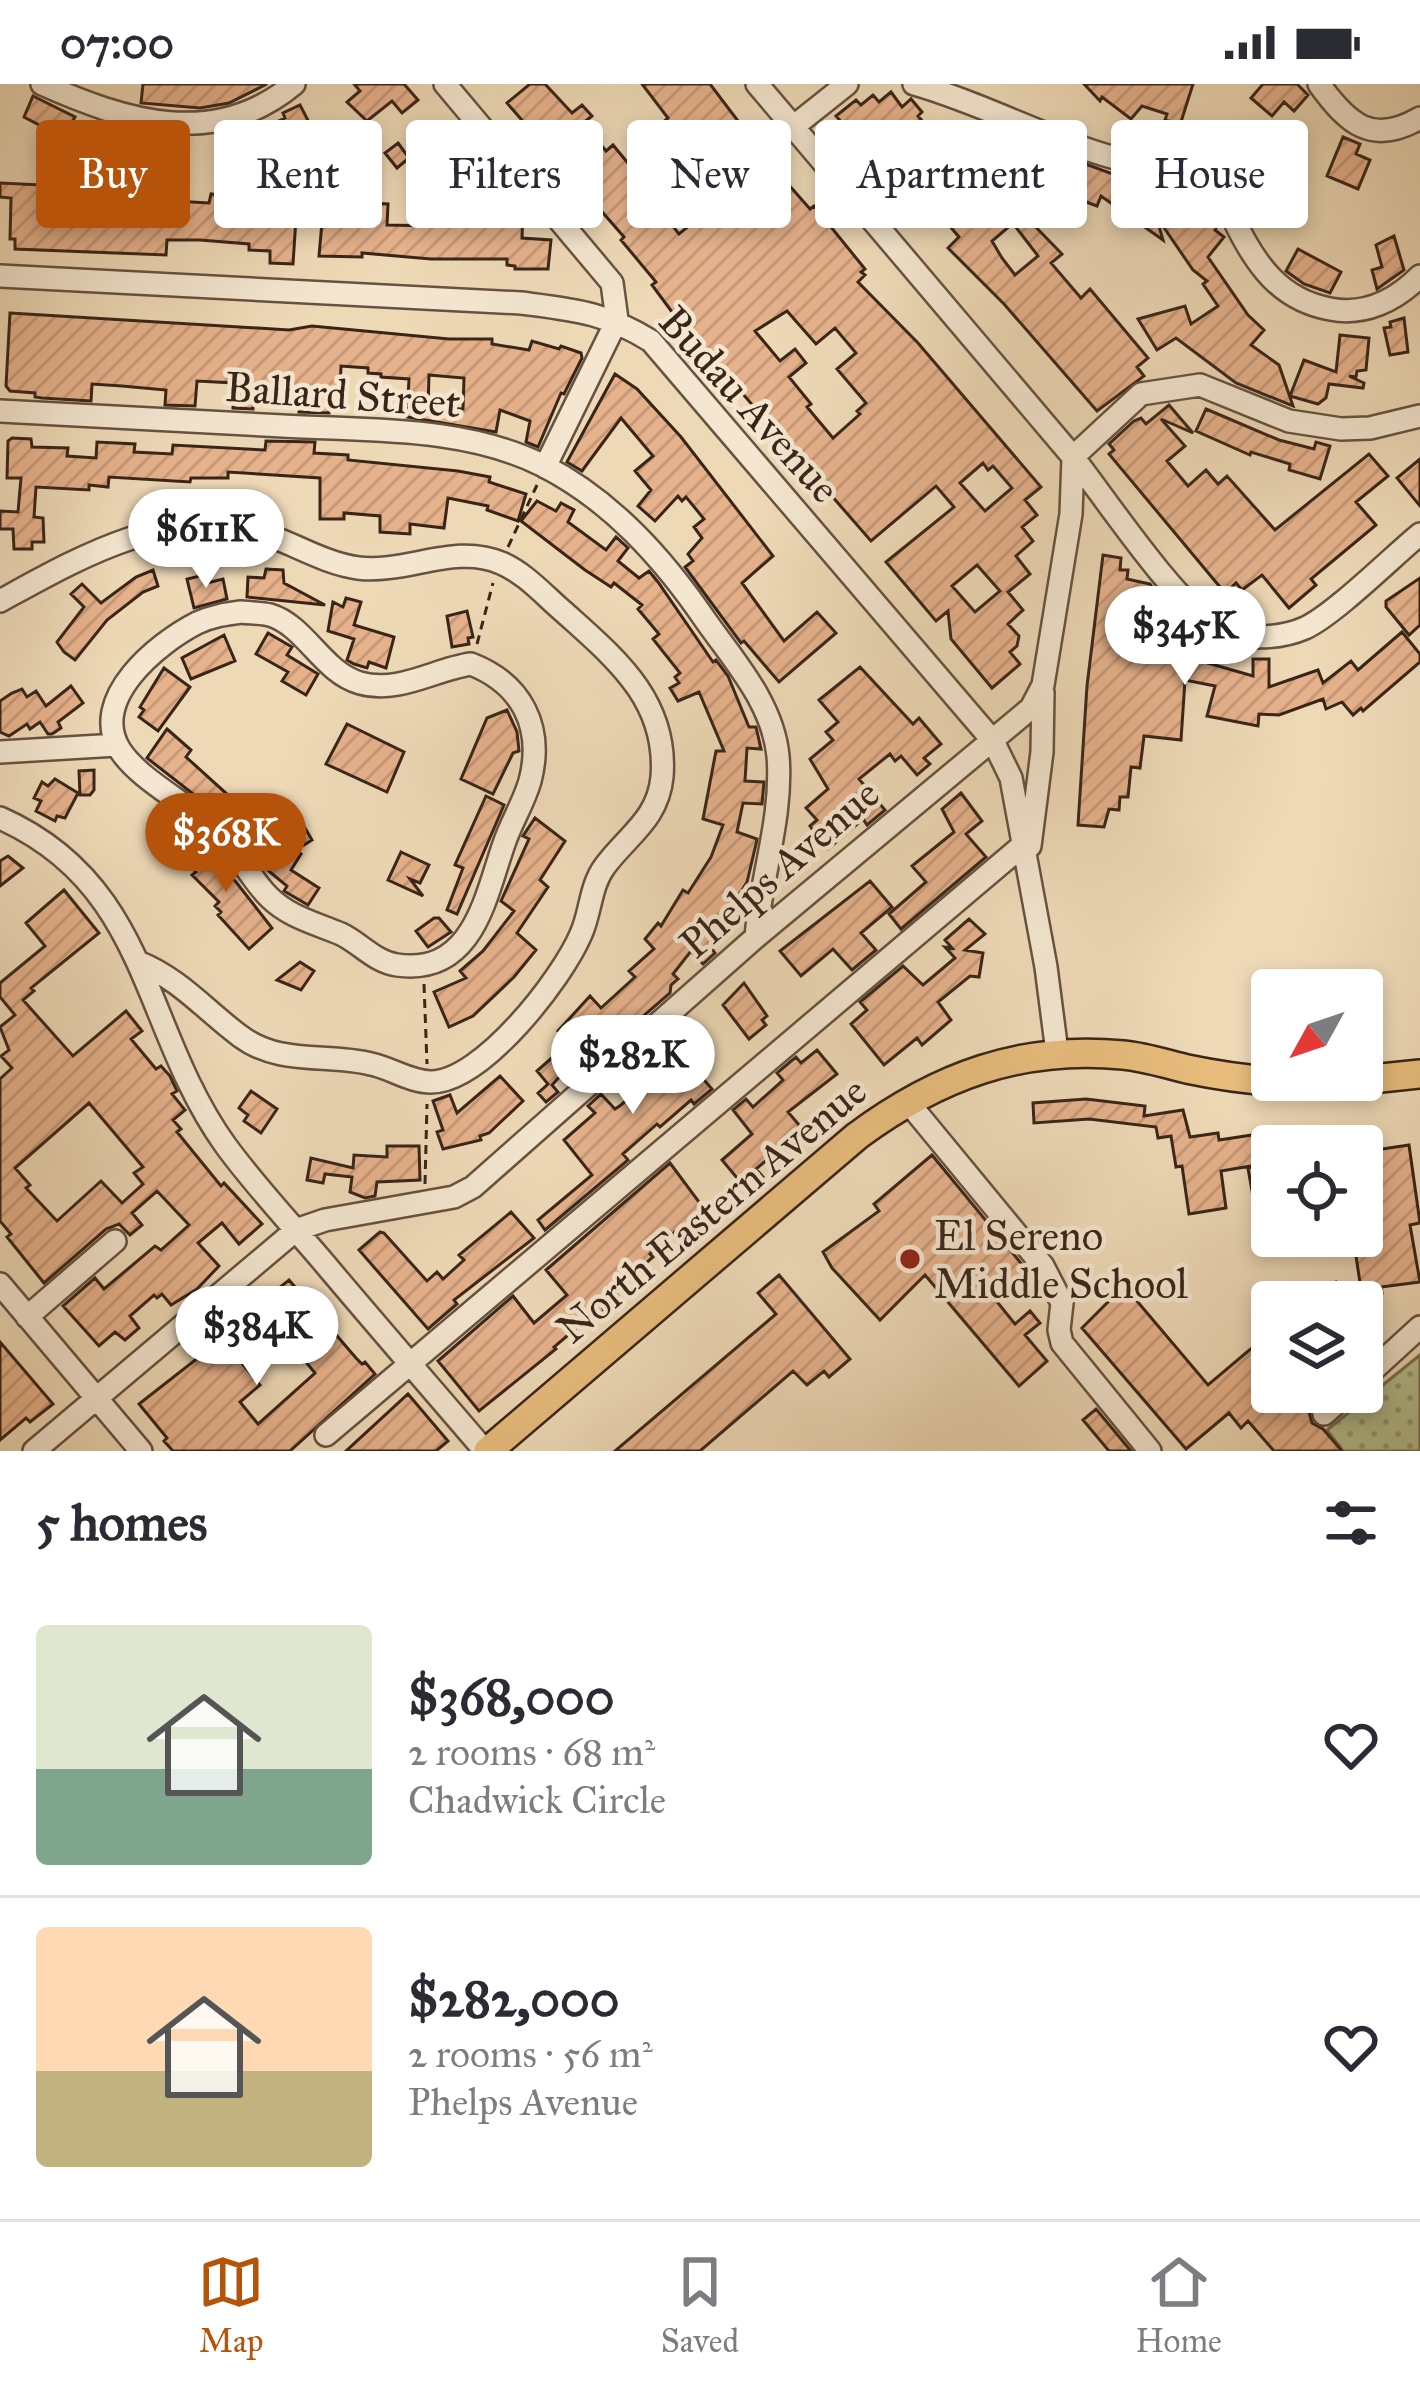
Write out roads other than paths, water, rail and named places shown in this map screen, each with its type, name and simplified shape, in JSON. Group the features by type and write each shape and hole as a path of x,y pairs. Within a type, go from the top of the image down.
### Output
{"main road":[{"name":"North Eastern Avenue","path":"487,1451 857,1136 907,1101 954,1077 997,1062 1057,1052 1127,1055 1251,1078"},
{"name":"North Eastern Avenue","path":"1383,1078 1420,1074"}],"street":[{"path":"42,84 106,113 174,124 239,116 276,99 294,84"},
{"path":"446,84 612,283 617,320 545,467"},
{"path":"757,84 1073,457 1190,604 1217,628 1237,635 1283,636 1311,626 1420,534"},
{"path":"793,127 847,84"},
{"path":"914,84 1129,162 1203,176 1221,193 1253,255 1280,289 1310,306 1348,313 1380,305 1420,276"},
{"path":"1319,84 1338,111 1377,132 1401,129 1420,118"},
{"name":"Budau Avenue","path":"0,276 521,302 617,320 651,341 993,741 1011,778 1025,855"},
{"path":"1057,1052 1025,855 1042,752 1043,685 1071,514 1073,457 1142,394 1200,385 1289,421 1341,430 1420,416"},
{"name":"Ballard Street","path":"0,411 439,434 545,467 632,529 699,610 760,698 778,753 778,790 756,937"},
{"path":"0,602 91,554 169,529 220,525 251,530 356,568 390,569 458,555 479,557 501,563 525,578 622,664 649,703 661,746 662,776 650,817 603,868 582,933 561,969 499,1044 452,1079 428,1083 372,1064 286,1057 261,1049 166,974 138,962"},
{"path":"242,612 270,615 289,625 326,662 361,683 393,685 471,664 493,672 510,684 522,702 533,752 530,781 478,922 440,958 394,965 343,935 286,911 266,895 218,831 129,761 117,745 113,721 119,694 134,671 194,625 213,616 242,612"},
{"name":"Phelps Avenue","path":"34,1451 296,1231 325,1220 454,1197 472,1187 756,937 1031,708 1043,685"},
{"path":"0,752 117,745"},
{"path":"0,818 33,832 81,870 102,896 138,962 211,1124 296,1231 487,1451"},
{"path":"326,1435 1025,855"},
{"path":"907,1101 1043,1266 1062,1304 1062,1342 1150,1451"},
{"path":"27,1317 115,1240"},
{"path":"0,1284 141,1451"},
{"path":"1383,1361 1415,1333"}],"place":[{"name":"El Sereno Middle School","path":"910,1259"}]}
